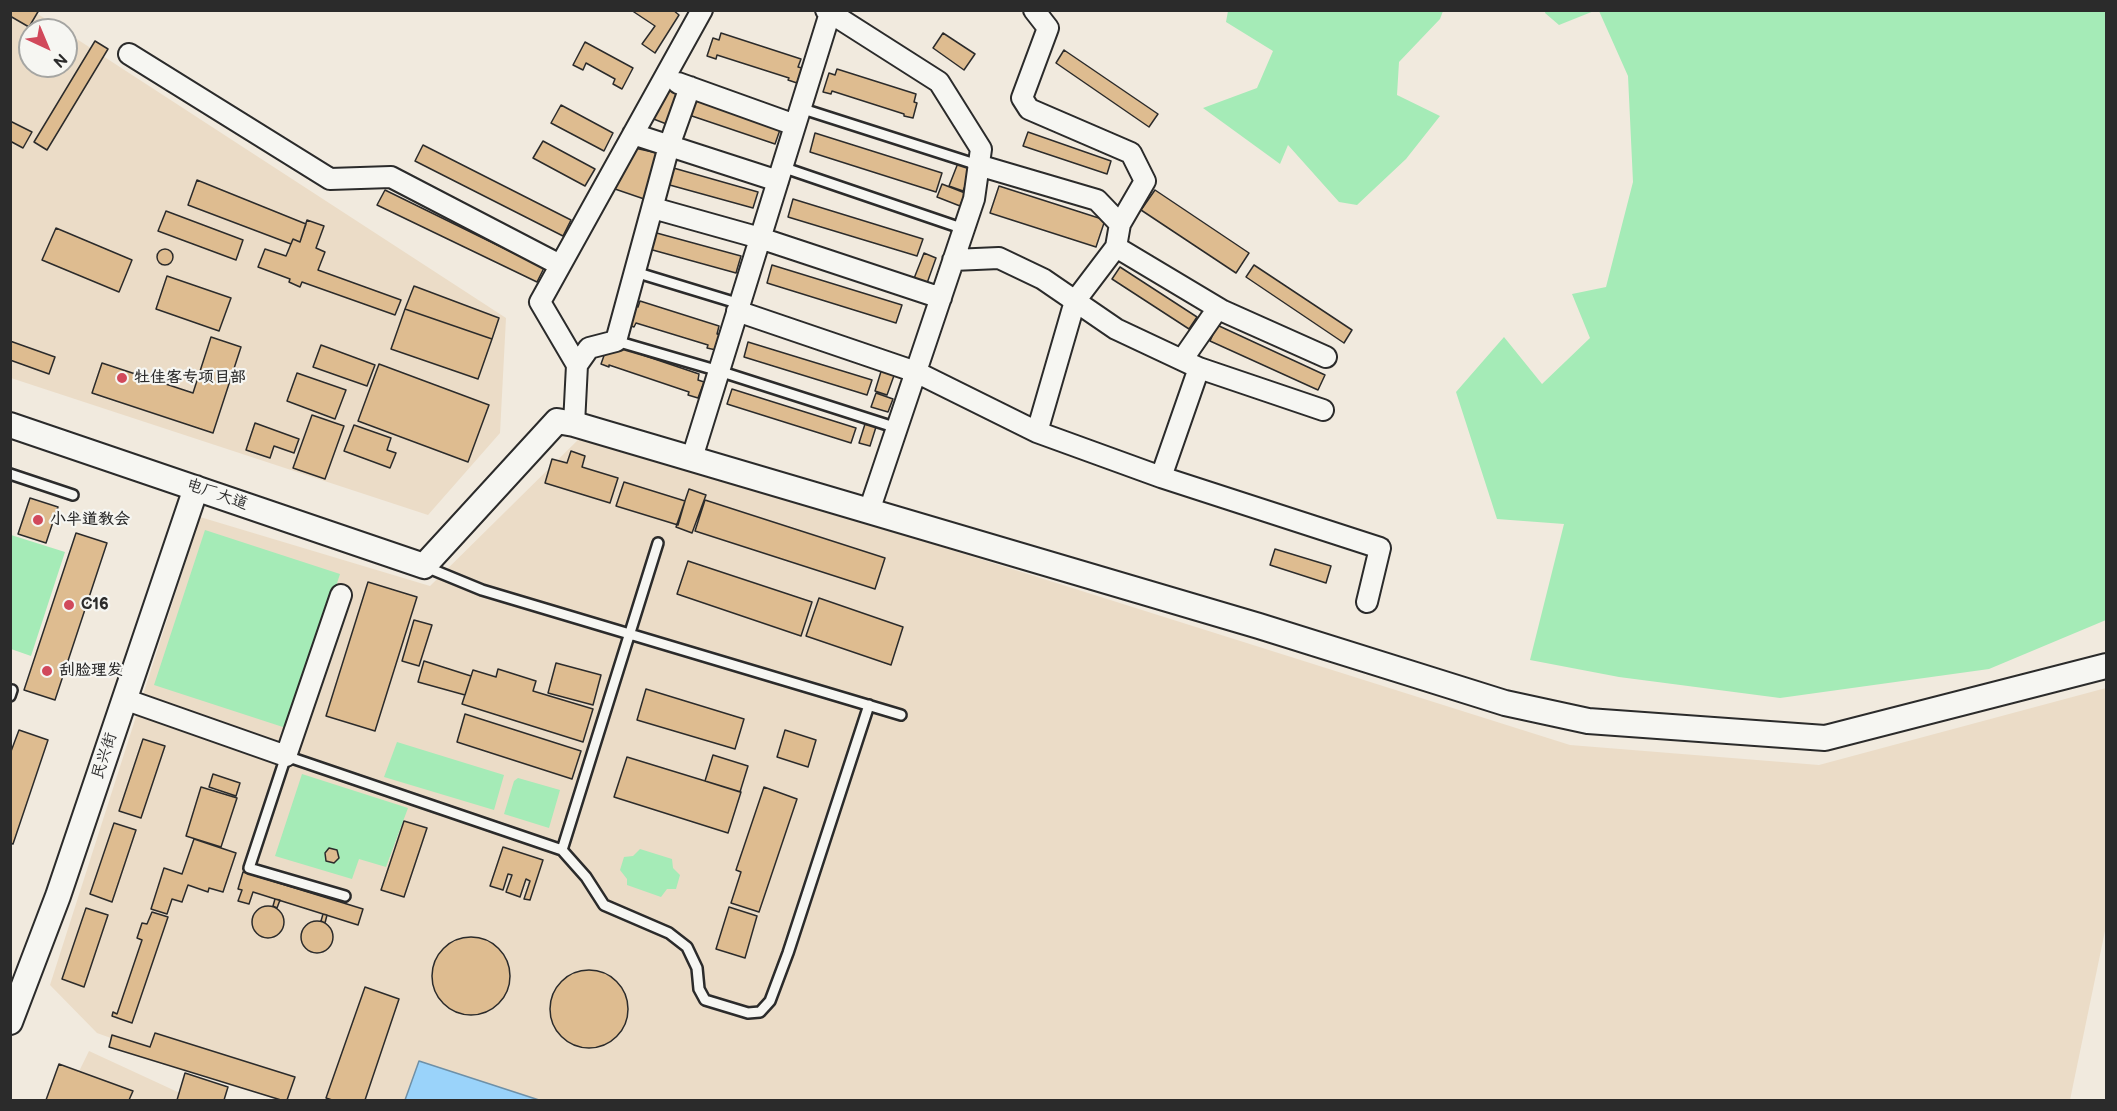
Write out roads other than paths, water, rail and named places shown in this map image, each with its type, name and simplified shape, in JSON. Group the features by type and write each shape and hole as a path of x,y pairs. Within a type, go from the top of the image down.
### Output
{"street":[{"path":"577,365 540,302 702,10"},
{"path":"1034,10 1048,28 1022,98 1029,109 1131,153 1145,182 1120,224 1116,247 1075,301 1037,432"},
{"path":"692,458 828,12 939,82 981,148 974,199 869,511"},
{"path":"129,54 330,179 391,177 560,265"},
{"path":"664,78 798,116"},
{"path":"574,424 577,365 589,348 616,341 669,146 690,87"},
{"path":"633,134 669,146 780,174"},
{"path":"978,165 1097,200 1120,224"},
{"path":"653,208 760,238 940,298"},
{"path":"1116,247 1218,308 1326,357"},
{"path":"953,260 999,258 1043,279 1116,329 1190,364 1323,410"},
{"path":"739,307 916,372 1037,432 1161,477 1380,548 1367,602"},
{"path":"1161,477 1190,364 1218,308"},
{"path":"424,566 557,421 692,458 1248,623 1505,703 1588,721 1825,738 2106,666"},
{"name":"电厂大道","path":"10,425 424,566"},
{"name":"民兴街","path":"11,1025 58,896 196,488"},
{"path":"124,699 286,756 341,594"}],"lane":[{"path":"798,116 978,165"},
{"path":"780,174 964,229"},
{"path":"635,272 739,307"},
{"path":"616,341 719,371 897,428"},
{"path":"10,474 73,495"},
{"path":"562,850 658,543"},
{"path":"424,566 482,590 901,715"},
{"path":"10,690 12,690 10,696"},
{"path":"345,897 249,868 286,756 562,850 586,877 604,905 669,933 687,947 697,968 699,989 705,1000 748,1013 760,1012 770,1000 788,953 869,705"}],"water":[{"path":"419,1061 539,1100 405,1100"}],"place":[{"name":"牡佳客专项目部","path":"122,378"},
{"name":"小半道教会","path":"38,520"},
{"name":"C16","path":"69,605"},
{"name":"刮脸理发","path":"47,671"}]}
